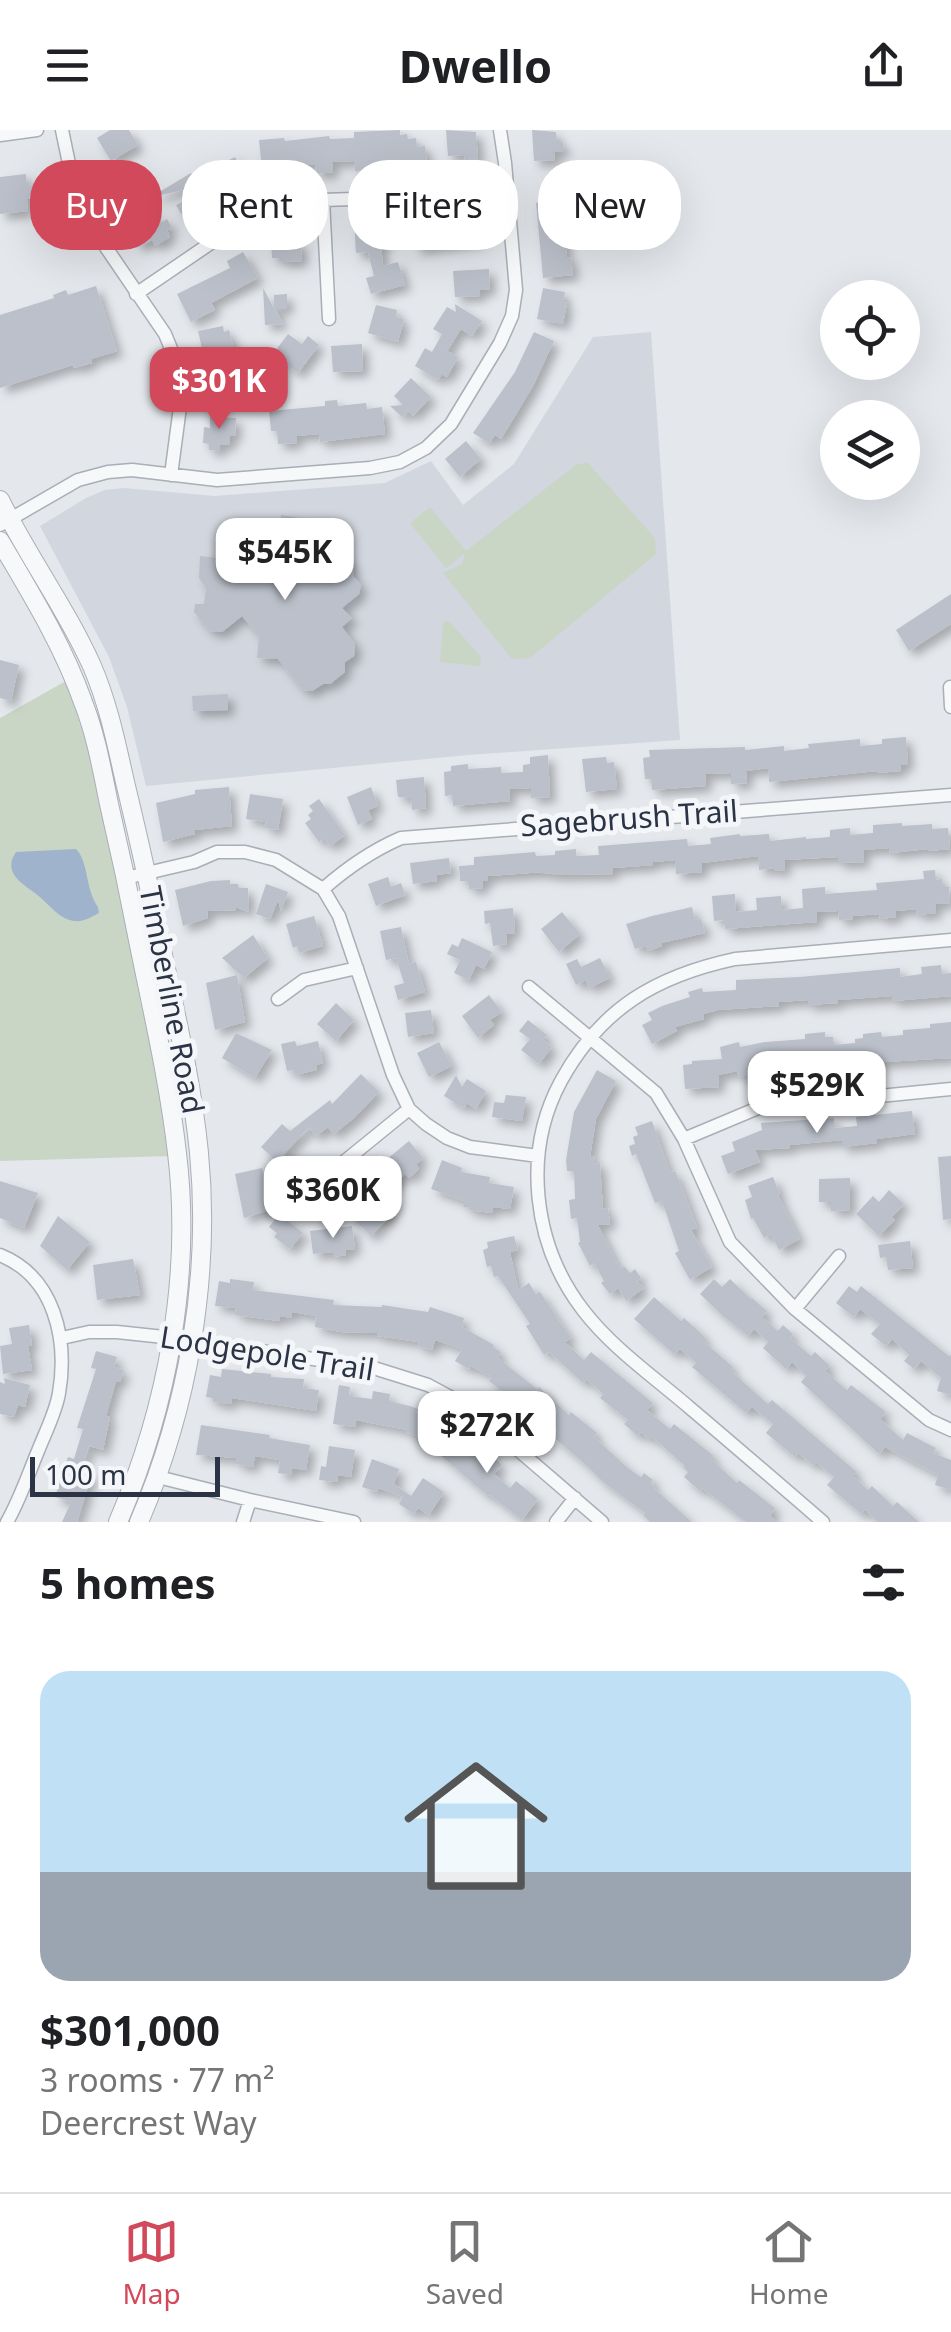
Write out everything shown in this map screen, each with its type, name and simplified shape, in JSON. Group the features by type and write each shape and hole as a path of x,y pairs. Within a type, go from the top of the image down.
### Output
{"street":[{"path":"0,135 37,130"},
{"path":"62,130 86,218 165,334 174,356 180,407 171,475"},
{"path":"500,130 505,160"},
{"path":"136,294 202,250"},
{"path":"326,250 329,319"},
{"path":"5,522 78,480 132,470 217,480 370,468 400,462 426,448 451,424 500,343 512,316 516,290 512,250"},
{"name":"Timberline Road","path":"0,500 5,522 73,626 104,698 146,874 199,1152 201,1255 192,1340 174,1426 139,1522"},
{"name":"Timberline Road","path":"0,540 40,608 84,702 95,738 168,1086 178,1156 180,1254 171,1338 154,1424 140,1472 118,1522"},
{"path":"950,687 951,707"},
{"name":"Sagebrush Trail","path":"323,889 350,865 401,838 951,795"},
{"path":"126,878 194,862 218,852 246,852 276,860 323,889 340,916 392,1075 409,1109 447,1138 470,1147 538,1156"},
{"path":"824,1522 618,1346 584,1310 556,1266 547,1240 537,1190 544,1120 554,1094 589,1037 623,1004 664,980 736,959 951,940"},
{"path":"278,999 304,980 357,968"},
{"path":"529,987 656,1093 684,1140 730,1242 795,1308 929,1420 951,1430"},
{"path":"684,1140 758,1108 951,1089"},
{"path":"313,1187 409,1109"},
{"path":"0,1255 36,1280 55,1312 62,1338 59,1394 18,1503 7,1522"},
{"path":"795,1308 839,1256"},
{"name":"Lodgepole Trail","path":"62,1338 89,1332 117,1332 192,1340 377,1369 428,1384 468,1406 602,1522"},
{"path":"158,1477 354,1522"},
{"path":"556,1522 575,1498"},
{"path":"243,1522 250,1500"}],"shaded area":[{"path":"651,332 680,740 468,755 146,786 127,707 109,657 40,526 105,490 124,488 215,496 385,483 431,461 463,505 514,464 593,337"}],"green space":[{"path":"588,463 655,538 656,554 530,658 512,659 443,573 462,564 465,553 446,568 410,523 430,507 466,551 577,464"},
{"path":"446,621 481,657 480,666 440,662"},
{"path":"66,681 88,749 153,1050 171,1156 0,1161 0,718"}],"water":[{"path":"76,849 99,913 78,921 56,912 18,879 11,867 16,852"}],"building":[{"path":"110,130 129,130 138,145 110,160 97,138"},
{"path":"400,130 400,135 407,134 408,139 416,138 417,147 425,146 426,160 332,162 333,172 328,173 328,160 261,160 259,140 354,138 354,132"},
{"path":"446,130 476,132 478,159 448,156"},
{"path":"532,130 556,132 564,152 554,152 555,160 534,161"},
{"path":"26,174 30,186 28,211 0,214 0,177"},
{"path":"182,178 182,190 162,195 162,190"},
{"path":"167,219 172,228 167,230 170,237 162,242 162,222"},
{"path":"272,250 301,250 302,261 272,258"},
{"path":"356,250 382,250 383,266 398,262 405,285 371,294 366,278 374,276 368,252"},
{"path":"540,250 566,250 573,275 543,278"},
{"path":"243,252 258,278 211,303 215,310 191,322 177,294 230,268 227,261"},
{"path":"489,269 490,290 480,290 480,296 455,297 453,271"},
{"path":"96,286 117,351 91,359 92,363 74,368 73,365 0,388 0,315 54,298 53,295 66,290 68,295"},
{"path":"263,288 274,308 274,295 287,294 287,309 275,309 283,324 265,325"},
{"path":"543,288 565,292 563,324 537,319"},
{"path":"455,304 482,321 472,336 461,329 447,351 458,357 447,377 442,374 438,380 415,366 425,348 432,352 442,334 433,329 447,307 456,312"},
{"path":"376,305 397,310 396,317 404,319 398,342 368,333"},
{"path":"223,326 224,332 229,330 235,354 205,361 198,331"},
{"path":"534,332 554,341 501,439 495,435 489,443 473,433 515,372"},
{"path":"288,334 302,344 308,336 319,345 298,373 273,354"},
{"path":"362,344 363,371 333,372 331,346"},
{"path":"242,373 239,399 216,400 216,393 207,394 206,374"},
{"path":"411,378 431,397 413,416 408,411 402,417 390,406 403,405 394,396"},
{"path":"337,400 338,406 366,403 367,409 382,407 385,434 320,442 319,434 296,436 297,443 278,444 277,431 271,431 269,411 325,406 325,401"},
{"path":"210,417 236,418 235,436 230,436 230,445 220,444 220,451 209,450 209,444 203,443 204,427 210,428"},
{"path":"466,441 481,459 460,477 445,459"},
{"path":"281,515 295,517 289,566 318,543 326,545 334,554 344,555 361,585 359,594 342,608 352,618 342,627 355,644 354,656 345,662 345,672 312,691 303,690 278,659 257,658 259,636 242,616 222,632 210,631 194,612 195,604 204,604 206,588 199,578 200,556 235,560 238,531 279,536"},
{"path":"951,594 951,624 909,651 896,630"},
{"path":"0,660 19,665 11,701 0,698"},
{"path":"228,694 228,710 193,711 192,696"},
{"path":"906,737 908,765 900,765 901,771 769,782 768,768 746,771 747,783 731,784 731,773 705,774 706,786 652,790 651,779 645,779 643,758 650,757 649,750 784,746 784,751 809,748 808,744 860,739 860,746 882,744 882,739"},
{"path":"548,755 550,797 531,798 531,788 509,789 510,801 453,806 452,795 445,796 444,772 451,771 451,766 468,764 468,769 501,767 501,773 523,772 530,757"},
{"path":"606,757 607,763 614,762 617,789 586,792 582,759"},
{"path":"424,777 426,808 412,810 411,798 398,797 396,780"},
{"path":"229,787 232,826 195,830 195,834 163,842 156,803 195,794 195,790"},
{"path":"371,787 378,806 368,810 372,819 358,825 347,797"},
{"path":"250,794 283,799 278,830 265,828 266,822 246,819"},
{"path":"319,799 345,835 330,846 324,838 319,842 305,823 313,811 309,806"},
{"path":"902,823 948,828 950,849 890,853 889,848 863,850 864,862 838,863 838,857 784,860 785,870 774,871 759,870 758,856 702,863 702,872 676,874 675,860 613,868 613,874 543,872 488,876 488,881 482,881 483,888 469,889 468,881 460,881 459,866 474,865 474,857 535,852 536,856 555,855 555,851 576,849 576,856 599,855 598,846 687,839 688,846 711,844 710,838 740,834 769,834 770,841 806,839 830,837 830,830 850,828 850,835 873,833 873,825"},
{"path":"449,858 451,873 436,875 437,881 413,884 410,863"},
{"path":"935,870 936,880 942,879 943,887 949,887 950,903 935,904 936,913 917,915 916,909 896,911 896,917 880,919 879,914 839,920 838,911 817,912 817,922 725,929 724,920 714,921 712,896 735,894 736,912 757,910 756,898 781,896 782,910 803,908 802,889 825,887 825,894 877,890 876,883 924,879 923,871"},
{"path":"388,877 391,887 401,883 405,895 376,906 368,884"},
{"path":"230,880 239,888 248,888 249,912 235,907 236,910 207,911 208,918 183,926 175,890"},
{"path":"266,884 288,892 281,911 278,900 270,919 256,914"},
{"path":"692,907 695,920 701,919 705,933 661,943 662,946 648,951 646,946 635,949 626,924"},
{"path":"513,908 515,933 506,934 507,944 493,946 484,911"},
{"path":"562,912 580,934 559,952 541,929"},
{"path":"314,916 323,946 299,953 297,946 293,948 286,924"},
{"path":"401,927 409,964 416,962 425,992 398,1000 394,986 404,983 396,958 386,960 380,931"},
{"path":"253,935 268,958 244,978 222,958"},
{"path":"462,938 492,952 484,969 476,965 469,980 454,973 460,960 447,954 452,944 458,947"},
{"path":"600,958 610,978 589,988 586,980 576,985 566,964 577,959 581,967"},
{"path":"941,965 942,974 951,973 951,996 893,1001 892,996 808,1005 808,1000 718,1010 703,1014 704,1019 675,1027 677,1031 652,1044 642,1025 652,1020 648,1013 690,997 688,992 702,988 703,992 736,990 736,980 900,968 900,977 922,974 921,967"},
{"path":"237,975 245,1022 215,1030 206,983"},
{"path":"489,995 502,1012 490,1020 494,1025 478,1038 462,1016"},
{"path":"336,1003 354,1020 336,1041 317,1024"},
{"path":"431,1010 434,1033 408,1037 405,1013"},
{"path":"528,1020 547,1035 543,1040 552,1047 539,1064 521,1050 530,1039 519,1031"},
{"path":"951,1022 951,1058 835,1065 739,1077 737,1071 718,1075 719,1087 685,1089 683,1065 722,1059 720,1047 739,1042 740,1047 805,1039 805,1034 825,1032 825,1037 833,1037 834,1045 855,1043 863,1034 903,1035 903,1030"},
{"path":"236,1033 272,1050 255,1078 222,1058"},
{"path":"295,1041 297,1046 318,1041 323,1063 316,1065 317,1070 295,1075 294,1070 287,1071 281,1044"},
{"path":"439,1042 452,1066 429,1077 417,1053"},
{"path":"597,1070 616,1081 596,1119 590,1157 594,1156 595,1164 600,1163 603,1209 608,1208 610,1224 598,1225 620,1269 624,1266 630,1273 635,1269 641,1278 637,1282 644,1288 626,1301 618,1288 610,1294 601,1283 604,1281 594,1263 590,1266 578,1243 577,1218 571,1219 569,1200 575,1199 574,1171 567,1171 566,1160 574,1112"},
{"path":"361,1074 379,1092 334,1134 328,1127 316,1136 309,1127 277,1162 261,1147 282,1124 290,1131 330,1100 332,1104"},
{"path":"456,1075 462,1087 467,1079 486,1091 476,1109 467,1103 464,1108 444,1096"},
{"path":"506,1095 526,1097 522,1121 492,1117 494,1102 504,1103"},
{"path":"912,1111 915,1134 877,1139 877,1143 842,1147 842,1140 755,1150 760,1162 728,1174 721,1156 735,1151 732,1142 762,1130 761,1123 834,1118 835,1128 857,1126 856,1117"},
{"path":"652,1121 670,1173 675,1171 697,1228 691,1230 712,1267 690,1280 675,1253 679,1251 662,1201 655,1203 636,1154 632,1156 629,1146 635,1144 633,1137 638,1135 635,1127"},
{"path":"409,1141 423,1158 416,1164 419,1169 390,1186 375,1169"},
{"path":"951,1156 951,1219 943,1220 938,1157"},
{"path":"442,1160 462,1168 461,1172 490,1177 489,1183 514,1187 510,1209 493,1207 492,1213 469,1210 464,1201 431,1189"},
{"path":"262,1168 272,1209 244,1218 235,1174"},
{"path":"773,1177 800,1239 779,1250 771,1234 764,1238 751,1219 745,1200 752,1197 748,1186"},
{"path":"850,1178 850,1210 831,1211 831,1202 819,1202 819,1179"},
{"path":"0,1181 38,1193 24,1228 0,1218"},
{"path":"378,1186 395,1203 387,1210 392,1215 371,1236 347,1213"},
{"path":"889,1190 904,1204 879,1236 856,1214 873,1196 879,1202"},
{"path":"279,1214 303,1233 290,1249 274,1237 277,1233 269,1227"},
{"path":"58,1216 90,1242 67,1270 40,1246"},
{"path":"352,1226 355,1249 333,1257 333,1252 313,1254 310,1231"},
{"path":"514,1236 518,1250 510,1252 518,1290 529,1283 536,1294 540,1292 571,1338 565,1342 584,1360 591,1352 653,1403 647,1410 670,1429 674,1424 714,1456 711,1459 737,1483 739,1480 775,1508 770,1516 777,1522 746,1522 702,1488 700,1491 684,1477 688,1472 685,1466 651,1436 649,1439 641,1432 638,1436 624,1424 628,1420 600,1398 603,1394 586,1379 583,1383 549,1352 544,1355 526,1326 530,1324 498,1276 494,1277 491,1266 487,1267 483,1250 488,1248 487,1242"},
{"path":"910,1241 913,1268 888,1270 878,1245"},
{"path":"133,1259 140,1295 97,1300 93,1265"},
{"path":"230,1279 254,1282 253,1290 334,1300 333,1305 382,1305 428,1312 430,1307 464,1318 462,1327 494,1345 501,1352 498,1358 597,1433 594,1437 628,1468 653,1480 656,1490 692,1522 650,1522 645,1513 552,1436 557,1430 537,1412 530,1420 518,1409 521,1406 489,1381 492,1377 455,1361 462,1349 435,1340 432,1350 418,1346 419,1342 377,1333 315,1327 316,1316 292,1312 292,1318 280,1316 279,1321 235,1315 236,1308 215,1306 219,1281 230,1283"},
{"path":"714,1279 722,1287 730,1279 767,1311 762,1317 778,1331 783,1325 793,1334 790,1338 830,1366 825,1371 847,1390 851,1385 886,1412 880,1419 903,1440 907,1433 936,1448 933,1453 951,1460 951,1490 935,1485 938,1475 885,1447 879,1454 801,1382 806,1376 792,1362 786,1369 763,1348 768,1342 754,1329 748,1336 723,1316 700,1294"},
{"path":"849,1286 857,1292 861,1286 951,1355 951,1395 937,1391 941,1378 921,1361 914,1369 904,1361 909,1355 892,1339 886,1346 871,1334 880,1324 860,1309 854,1317 836,1303"},
{"path":"654,1297 705,1337 702,1340 733,1367 730,1370 768,1404 772,1400 857,1472 853,1476 868,1490 872,1486 893,1506 897,1502 919,1522 878,1522 865,1510 861,1514 827,1485 834,1477 816,1462 813,1465 798,1453 795,1457 766,1433 773,1424 752,1407 746,1413 692,1367 696,1363 680,1349 674,1354 634,1319"},
{"path":"29,1325 32,1370 3,1374 0,1346 12,1344 9,1328"},
{"path":"96,1351 117,1357 114,1367 124,1370 120,1382 116,1381 106,1416 110,1417 103,1450 89,1446 81,1470 92,1474 77,1522 62,1522 71,1502 55,1497 68,1457 74,1459 83,1429 77,1428 96,1369 91,1368"},
{"path":"222,1369 304,1379 303,1388 319,1390 316,1411 232,1398 231,1404 213,1402 213,1398 206,1397 210,1375 221,1377"},
{"path":"4,1378 30,1385 25,1407 18,1405 14,1417 0,1414 0,1382 5,1384"},
{"path":"339,1385 350,1387 349,1396 372,1399 373,1391 390,1394 389,1401 442,1418 433,1442 407,1430 356,1420 355,1427 333,1424"},
{"path":"201,1425 310,1445 306,1470 292,1468 291,1475 278,1473 280,1460 255,1456 253,1467 236,1464 237,1458 196,1455"},
{"path":"459,1429 470,1439 466,1444 485,1461 491,1455 502,1465 494,1474 510,1488 516,1481 538,1499 522,1520 438,1453"},
{"path":"329,1446 355,1450 351,1477 338,1475 337,1482 319,1480 321,1466 326,1467"},
{"path":"372,1459 399,1469 394,1484 411,1496 423,1478 444,1492 429,1515 418,1508 414,1514 399,1504 403,1497 362,1487"}]}
